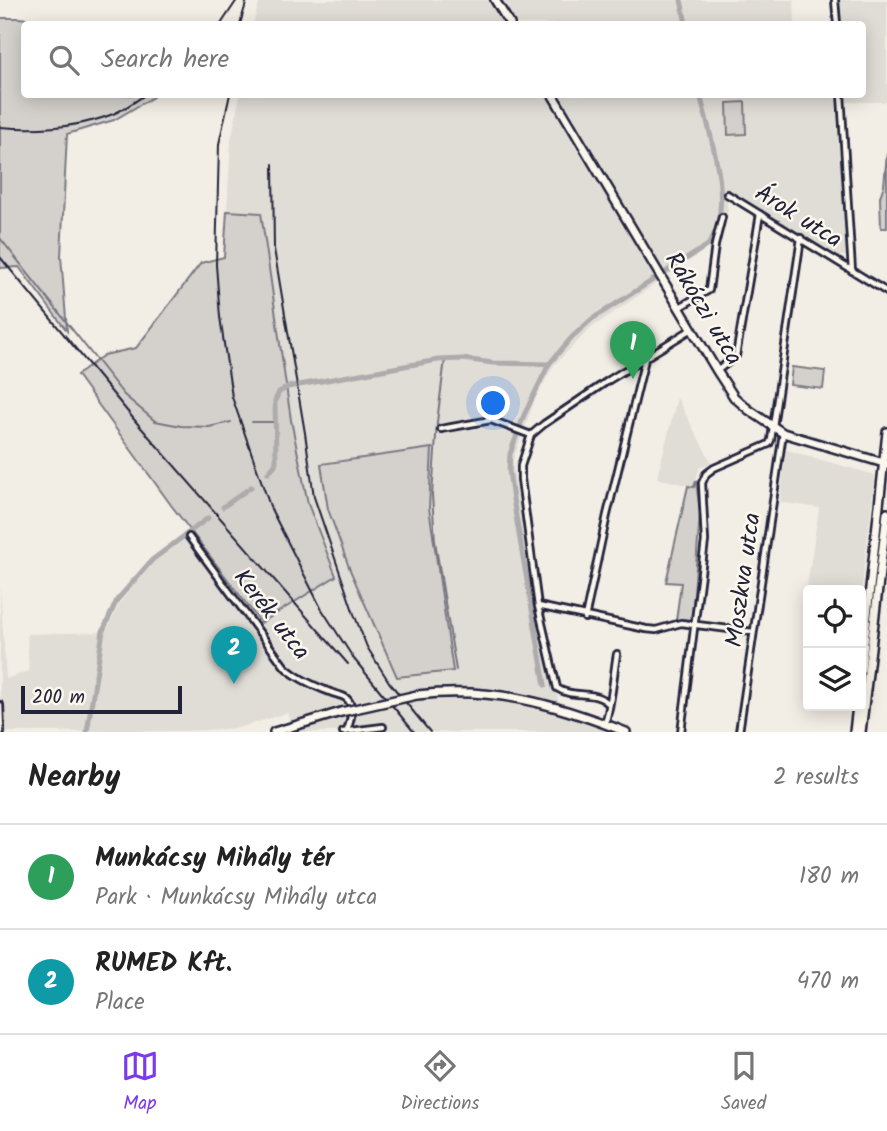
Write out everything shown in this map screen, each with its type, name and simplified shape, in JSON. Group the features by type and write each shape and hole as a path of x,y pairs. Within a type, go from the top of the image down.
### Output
{"main road":[{"path":"495,0 508,21"},
{"name":"Rákóczi utca","path":"554,98 734,397 783,433 886,464"},
{"path":"864,648 886,464 887,432"},
{"path":"861,732 887,513"},
{"path":"274,732 341,712 417,695 458,692 506,696 545,704 626,732"},
{"path":"854,732 856,711"}],"street":[{"path":"835,0 837,21"},
{"path":"841,98 852,271"},
{"name":"Árok utca","path":"727,194 887,292"},
{"path":"717,371 736,356 760,214"},
{"path":"680,307 709,290 722,217"},
{"path":"681,732 705,541 702,483 706,474 714,468 769,444 771,440 801,238"},
{"path":"609,704 605,699 566,693 557,688 538,606 521,466 531,435 544,424 609,380 693,329"},
{"path":"585,618 645,358"},
{"path":"440,429 491,420 531,435"},
{"name":"Moszkva utca","path":"739,732 783,433"},
{"path":"771,440 780,444"},
{"name":"Kerék utca","path":"189,537 285,667 292,674 346,698 351,705 351,717 345,732 383,727"},
{"path":"538,606 646,629 681,623 753,632"},
{"path":"605,724 617,654"},
{"path":"0,705 1,732"}],"shaded area":[{"path":"260,0 794,0 795,21 254,21"},
{"path":"840,0 887,0 887,102 846,102 845,98 866,98 866,21 841,21"},
{"path":"0,18 54,21 21,21 21,98 151,98 114,120 67,134 61,256 67,331 19,267 0,268"},
{"path":"239,98 835,98 847,256 836,256 725,191 728,210 718,241 591,328 554,365 535,399 513,460 529,559 560,710 607,732 294,732 287,713 238,728 186,731 0,732 0,588 6,679 29,671 27,634 106,632 119,604 153,560 192,533 261,622 336,576 308,504 291,420 261,214 227,211 231,141"},
{"path":"745,102 746,134 728,135 727,103"},
{"path":"887,153 887,228 881,228 880,197"},
{"path":"227,211 261,213 291,420 308,504 336,576 261,623 77,375 104,355 136,348 201,263 224,257"},
{"path":"792,367 825,371 823,389 790,385"},
{"path":"677,398 711,462 699,468 695,487 657,478"},
{"path":"432,448 429,508 453,671 397,677 350,570 328,509 321,464"},
{"path":"786,450 875,475 862,585 807,585 819,508 780,502"},
{"path":"696,481 700,513 692,620 676,621 681,583 666,582 688,486 694,487"}],"waterway":[{"path":"681,0 685,21"},
{"path":"545,685 512,493 510,454 524,415 549,364 572,337 592,319 708,245 716,229 720,192 714,151 701,98"},
{"path":"0,238 124,395 155,421 209,427 231,422"},
{"path":"445,359 432,495 435,541 456,670"},
{"path":"268,473 276,461 275,401 279,392 288,387 438,360 549,364"},
{"path":"252,422 276,422"},
{"path":"223,507 251,487"},
{"path":"87,732 103,631 117,600 152,560 208,518"}],"railway":[{"path":"223,21 237,0"},
{"path":"241,21 247,0"},
{"path":"0,127 43,128 72,125 100,119 140,98"},
{"path":"229,98 219,144 216,265 220,317 232,397 271,509 321,608 354,659 414,732"},
{"path":"273,164 274,249 314,497 367,647 389,682 430,732"},
{"path":"0,257 137,423 348,664"}],"place":[{"name":"Munkácsy Mihály tér","path":"633,379"},
{"name":"RUMED Kft.","path":"234,684"}]}
